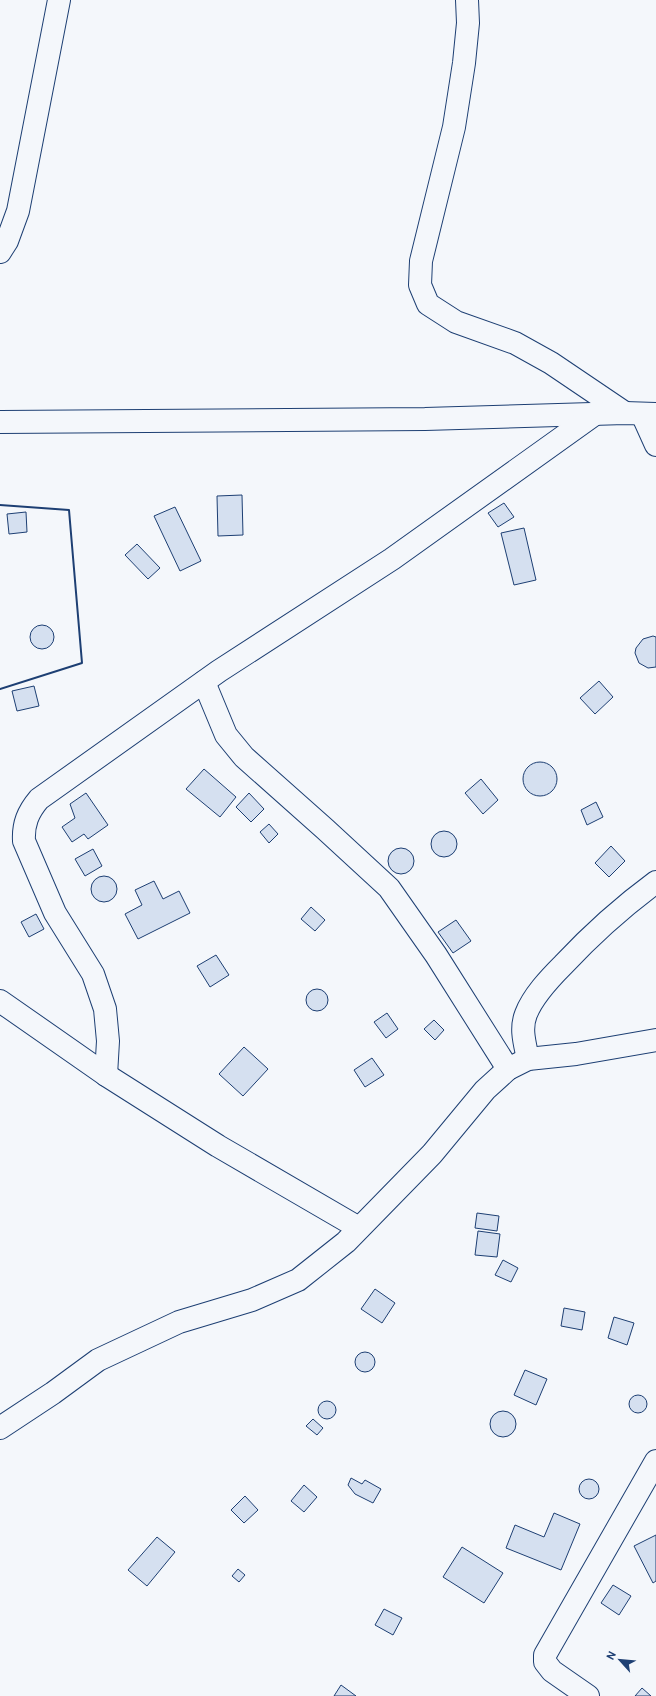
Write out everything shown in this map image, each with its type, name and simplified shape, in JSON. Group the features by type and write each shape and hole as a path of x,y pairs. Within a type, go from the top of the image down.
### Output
{"street":[{"path":"0,252 18,211 59,0"},
{"path":"467,0 468,22 462,78 454,127 421,261 420,285 428,304 456,322 515,343 641,414 656,445"},
{"path":"106,1075 108,1041 105,1009 93,974 55,913 24,841 23,831 26,818 39,799 204,682 392,559 595,414"},
{"path":"0,422 425,419 641,414"},
{"path":"204,682 226,735 244,757 336,838 389,888 436,955 508,1069"},
{"path":"528,1059 522,1030 526,1014 535,998 591,935 627,903 656,882"},
{"path":"0,1001 106,1075 218,1146 359,1228"},
{"path":"0,1428 53,1393 98,1360 179,1322 252,1300 298,1280 346,1242 432,1154 485,1090 508,1069 528,1059 576,1054 656,1040"},
{"path":"588,1696 552,1671 545,1662 545,1655 656,1461"}],"building":[{"path":"242,495 243,535 218,536 217,496"},
{"path":"504,503 514,517 498,527 488,513"},
{"path":"175,507 201,561 180,571 154,516"},
{"path":"26,512 27,532 9,534 7,514"},
{"path":"524,528 536,580 514,585 501,533"},
{"path":"137,544 160,568 148,579 125,555"},
{"path":"42,625 47,626 53,632 53,642 47,648 42,649 37,648 31,642 30,637 31,632 37,626"},
{"path":"653,636 656,637 656,667 648,668 639,663 635,653 636,648 643,639"},
{"path":"599,681 613,697 595,714 580,698"},
{"path":"34,686 39,706 17,711 12,691"},
{"path":"537,762 543,762 552,767 556,773 556,785 552,791 543,796 537,796 528,791 523,782 523,776 528,767"},
{"path":"204,769 236,797 220,817 186,789"},
{"path":"481,779 498,800 483,814 465,793"},
{"path":"86,793 108,825 88,839 84,834 72,842 62,827 75,818 70,804"},
{"path":"249,793 264,809 251,822 236,807"},
{"path":"596,802 603,817 587,825 581,810"},
{"path":"269,824 278,834 269,843 260,832"},
{"path":"444,831 453,835 457,844 453,853 444,857 435,853 431,844 435,835"},
{"path":"611,846 625,861 609,877 595,863"},
{"path":"401,848 410,852 414,861 410,870 401,874 392,870 388,861 392,852"},
{"path":"93,849 102,866 85,876 75,859"},
{"path":"104,876 113,880 117,889 113,898 104,902 95,898 91,889 95,880"},
{"path":"154,881 163,899 179,891 190,913 138,939 125,914 142,905 135,890"},
{"path":"311,907 325,920 315,931 301,919"},
{"path":"36,914 44,929 29,937 21,922"},
{"path":"456,920 471,941 453,953 438,932"},
{"path":"216,955 229,975 210,987 197,966"},
{"path":"317,989 325,992 328,1000 325,1008 317,1011 309,1008 306,1000 309,992"},
{"path":"387,1013 398,1029 386,1038 374,1022"},
{"path":"434,1020 444,1030 435,1040 424,1029"},
{"path":"244,1047 268,1069 243,1096 219,1074"},
{"path":"372,1058 384,1075 365,1087 354,1070"},
{"path":"477,1213 499,1216 497,1231 475,1228"},
{"path":"478,1231 500,1234 497,1257 475,1255"},
{"path":"503,1260 518,1268 511,1282 495,1275"},
{"path":"375,1289 395,1303 382,1323 361,1309"},
{"path":"564,1308 585,1312 582,1330 561,1326"},
{"path":"614,1317 634,1323 627,1345 608,1338"},
{"path":"365,1352 372,1355 375,1362 372,1369 365,1372 358,1369 355,1362 358,1355"},
{"path":"525,1370 547,1379 536,1405 514,1395"},
{"path":"634,1395 642,1395 647,1400 645,1411 642,1413 634,1413 629,1408 629,1400"},
{"path":"327,1401 333,1404 336,1410 333,1416 327,1419 321,1416 318,1410 321,1404"},
{"path":"503,1411 512,1415 516,1424 512,1433 503,1437 494,1433 490,1424 494,1415"},
{"path":"313,1419 323,1428 317,1435 306,1426"},
{"path":"351,1478 362,1484 365,1480 381,1489 373,1503 355,1494 348,1485"},
{"path":"589,1479 596,1482 599,1489 596,1496 589,1499 582,1496 579,1489 582,1482"},
{"path":"304,1485 317,1497 304,1512 291,1501"},
{"path":"245,1496 258,1510 244,1523 231,1510"},
{"path":"554,1513 580,1524 561,1570 506,1548 515,1525 544,1537"},
{"path":"656,1535 656,1581 653,1583 634,1546"},
{"path":"157,1537 175,1552 147,1586 128,1570"},
{"path":"462,1547 503,1573 484,1603 443,1577"},
{"path":"238,1569 245,1575 239,1582 232,1576"},
{"path":"613,1585 631,1596 619,1615 601,1603"},
{"path":"384,1609 402,1618 393,1635 375,1625"},
{"path":"341,1685 356,1696 334,1696"},
{"path":"642,1688 651,1696 635,1696"}],"wall":[{"path":"0,505 69,510 82,663 0,689"}]}
